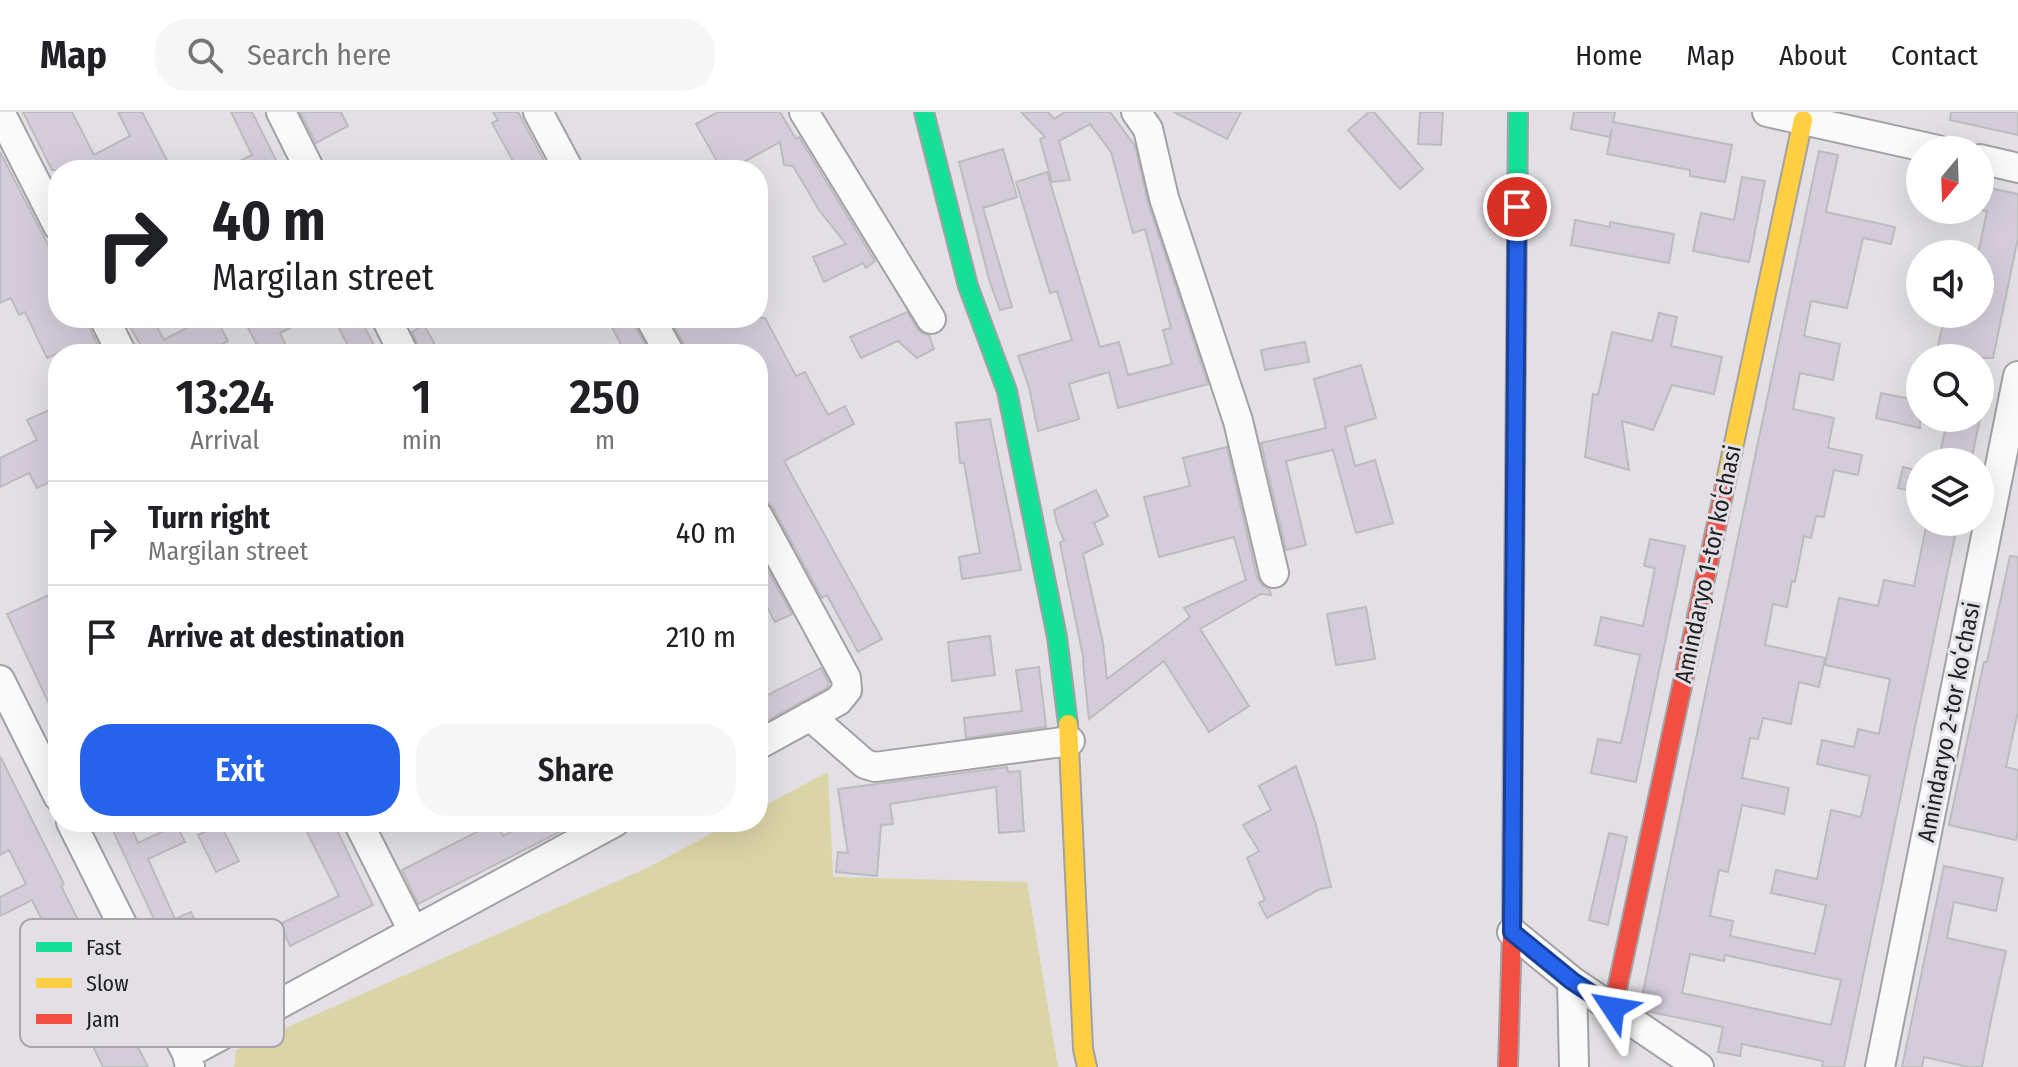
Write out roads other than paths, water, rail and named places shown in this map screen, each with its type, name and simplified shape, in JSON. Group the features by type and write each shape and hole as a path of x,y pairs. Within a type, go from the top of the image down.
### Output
{"street":[{"path":"0,112 48,206"},
{"path":"281,112 305,160"},
{"path":"538,112 564,160"},
{"path":"804,112 931,319"},
{"path":"924,112 968,286 1007,391 1057,637 1070,741 1083,1049 1087,1067"},
{"path":"1136,112 1148,129 1164,198 1238,421 1274,573"},
{"path":"1508,1067 1512,932 1518,112"},
{"path":"1767,112 1906,143"},
{"name":"Amindaryo 1-tor koʻchasi","path":"1613,1008 1803,120"},
{"path":"1994,162 2018,168"},
{"name":"Amindaryo 2-tor koʻchasi","path":"1880,1067 2018,376"},
{"path":"768,534 846,678 847,690 838,701 768,739"},
{"path":"0,680 48,776"},
{"path":"810,716 865,764 875,767 1070,741"},
{"path":"76,832 119,919"},
{"path":"363,832 413,931"},
{"path":"284,1005 596,832"},
{"path":"1512,932 1572,981 1699,1067"},
{"path":"1572,981 1574,1067"},
{"path":"188,1060 211,1047"}]}
